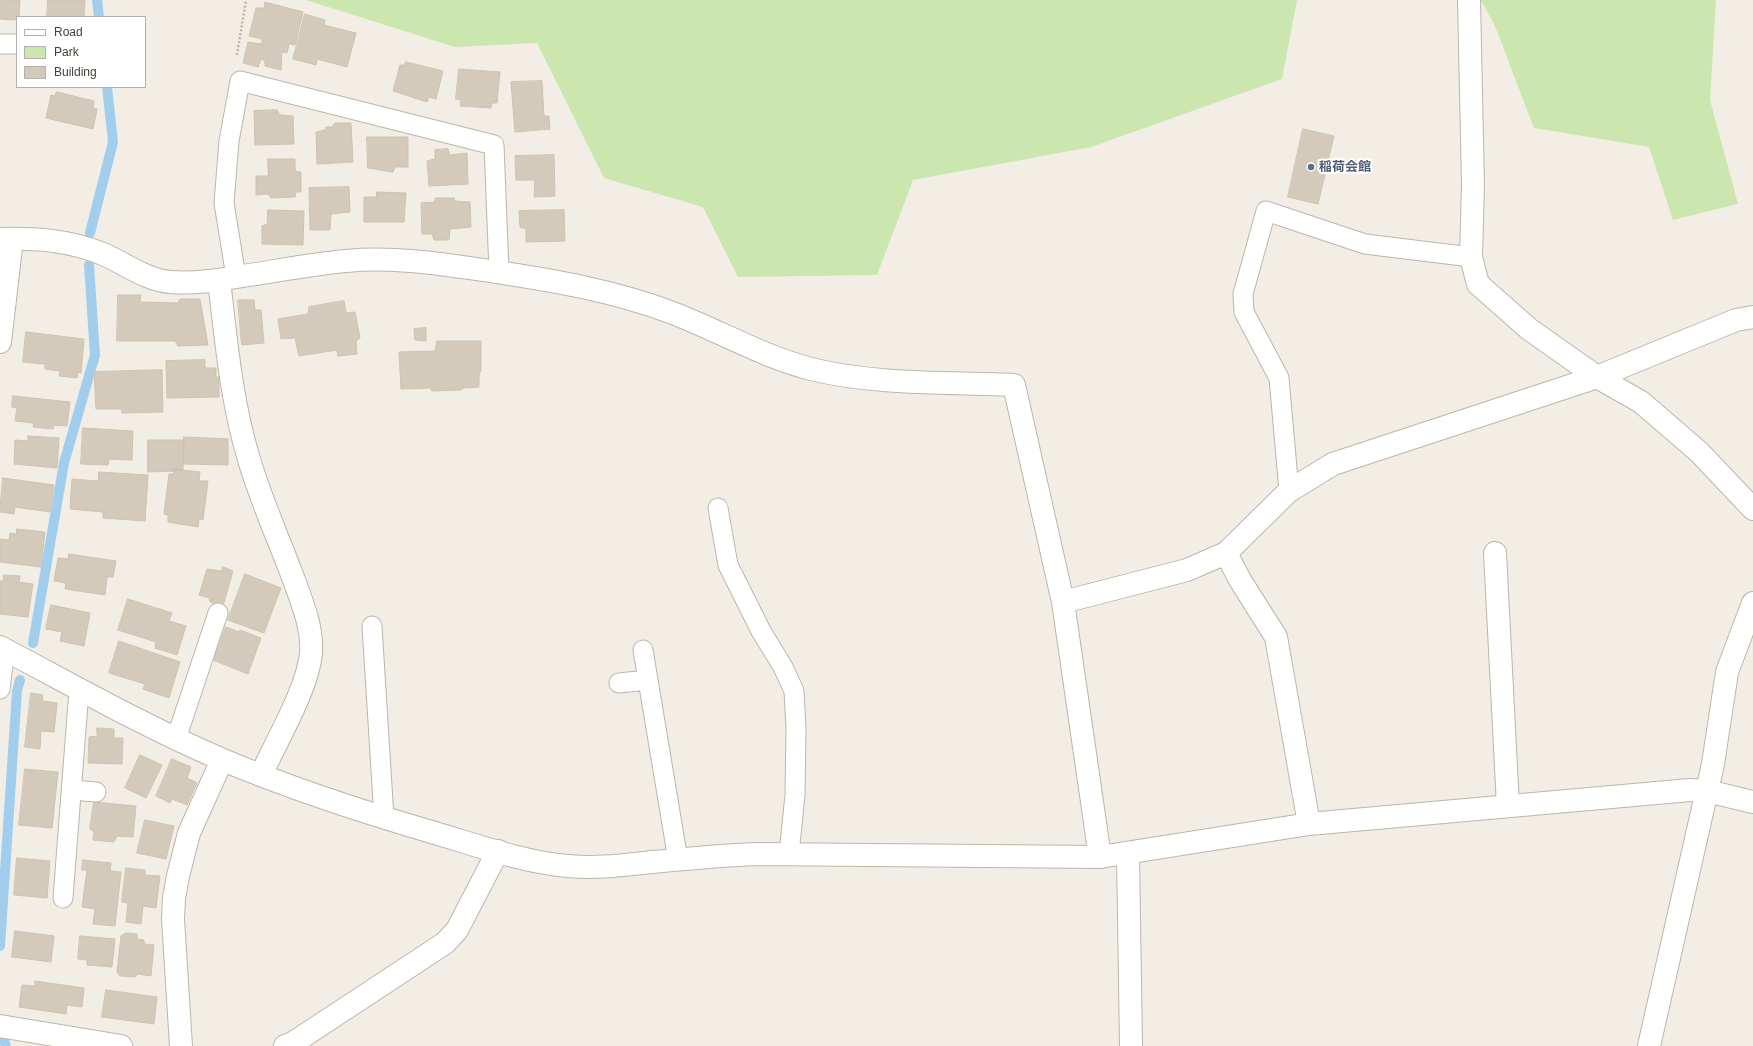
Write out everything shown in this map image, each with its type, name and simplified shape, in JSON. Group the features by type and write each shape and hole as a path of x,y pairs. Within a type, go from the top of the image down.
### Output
{"street":[{"path":"1469,0 1473,185 1471,257 1478,284 1529,329 1597,377 1641,402 1699,452 1753,509"},
{"path":"0,342 6,239 49,240 74,244 103,254 148,276 167,282 228,278 364,259 422,261 499,272 599,290 637,300 674,314 776,358 809,368 846,376 879,379 1014,384 1064,602 1100,857"},
{"path":"228,278 228,361 242,434 257,484 300,597 309,631 311,652 308,672 261,776"},
{"path":"1064,602 1187,570 1226,553 1289,491 1333,464 1597,377 1736,320 1753,317"},
{"path":"1226,553 1240,580 1276,637 1309,824"},
{"path":"1495,553 1508,806"},
{"path":"1648,1046 1707,791 1727,672 1753,603"},
{"path":"2,648 79,690 176,738 222,760 261,776 333,803 498,851 554,864 582,867 609,867 726,855 789,854 1100,857 1309,824 1690,790 1707,791 1753,802"},
{"path":"181,1046 173,919 174,898 189,833 222,760"},
{"path":"285,1046 293,1043 444,943 457,930 498,851"},
{"path":"1128,853 1130,1046"},
{"path":"0,1026 121,1046"}],"lane":[{"path":"0,44 16,44"},
{"path":"228,278 224,203 229,140 240,81 494,145 499,272"},
{"path":"1289,491 1279,378 1244,312 1243,294 1266,212 1365,244 1471,257"},
{"path":"718,508 728,566 760,631 783,666 794,691 796,728 795,794 789,854"},
{"path":"176,738 218,613"},
{"path":"372,626 384,818"},
{"path":"0,689 2,648"},
{"path":"643,650 678,860"},
{"path":"619,683 648,680"},
{"path":"63,898 79,690"},
{"path":"72,790 96,792"}],"path":[{"path":"240,81 235,67 246,0"}],"green space":[{"path":"306,0 1297,0 1282,79 1091,147 913,180 877,275 738,277 703,207 604,178 537,43 455,47"},
{"path":"1481,0 1716,0 1710,100 1738,204 1673,220 1649,147 1534,128 1495,26"}],"building":[{"path":"0,0 20,0 19,16 16,16 16,20 0,19"},
{"path":"48,0 85,0 84,16 47,16"},
{"path":"265,2 303,12 295,45 289,44 287,53 282,52 281,70 265,66 265,61 261,59 258,67 243,63 248,42 262,44 262,39 249,36 256,8 264,8"},
{"path":"305,14 325,20 324,25 356,33 347,67 317,59 316,65 293,59"},
{"path":"406,62 443,71 436,99 429,97 427,102 393,91 400,65 404,65"},
{"path":"459,69 500,72 497,103 492,103 491,108 460,106 461,100 456,99"},
{"path":"542,81 544,116 549,116 550,129 515,132 511,82"},
{"path":"57,92 94,101 93,108 97,109 93,129 46,118 51,95 54,96"},
{"path":"277,110 280,115 293,116 294,144 255,145 254,111"},
{"path":"335,123 351,123 353,162 317,164 316,132 325,130 326,127 332,127"},
{"name":"稲荷会館","path":"1303,129 1334,136 1318,204 1288,197"},
{"path":"367,137 408,137 408,167 395,167 393,172 368,168"},
{"path":"448,149 450,155 467,153 468,184 429,186 427,161 435,159 435,150"},
{"path":"554,155 555,196 534,197 535,180 516,180 515,156"},
{"path":"268,159 295,159 295,171 301,172 301,192 296,192 295,197 271,198 268,194 256,195 256,176 268,176"},
{"path":"349,187 350,212 331,214 330,230 310,230 309,188"},
{"path":"377,192 406,193 404,222 364,222 364,197 376,197"},
{"path":"436,198 454,198 455,201 470,202 471,227 450,229 449,240 434,240 432,234 422,234 421,203 434,202"},
{"path":"268,210 304,211 303,245 262,244 262,226 267,224"},
{"path":"564,210 565,241 526,242 526,229 520,227 519,211"},
{"path":"118,295 141,295 140,302 178,303 180,299 200,299 208,345 178,346 175,341 117,341"},
{"path":"238,300 254,300 255,310 261,310 264,343 242,345"},
{"path":"344,301 346,313 355,312 360,338 356,341 357,354 338,356 337,350 299,356 295,338 281,339 278,319 308,314 309,307"},
{"path":"426,328 426,341 415,340 414,329"},
{"path":"26,332 84,339 81,373 78,372 77,378 59,376 60,371 45,369 45,364 23,362"},
{"path":"437,341 481,341 481,371 479,374 479,387 463,388 461,390 432,391 430,388 401,389 399,352 435,351"},
{"path":"205,360 205,368 216,368 216,377 219,377 219,397 167,398 166,361"},
{"path":"162,370 163,412 122,413 122,409 96,409 94,372"},
{"path":"13,396 70,402 67,426 54,425 53,429 33,427 34,423 15,421 17,408 12,407"},
{"path":"83,428 133,431 132,460 109,459 108,465 81,464"},
{"path":"28,436 59,438 57,468 14,464 15,440 28,441"},
{"path":"184,437 228,439 228,465 184,464"},
{"path":"148,440 184,440 183,470 174,469 174,471 148,472"},
{"path":"174,469 200,472 199,481 208,481 203,520 199,519 198,527 168,522 168,515 164,514 169,474 173,474"},
{"path":"99,472 148,475 145,521 103,518 103,512 70,509 72,479 98,481"},
{"path":"3,478 54,485 50,512 15,507 14,514 0,512"},
{"path":"17,529 45,532 41,567 0,562 0,539 9,540 10,533 16,534"},
{"path":"69,554 116,561 113,577 107,577 105,595 65,589 66,583 54,581 58,558 68,559"},
{"path":"223,567 233,571 223,606 210,602 209,598 199,595 207,569 221,571"},
{"path":"245,574 281,588 264,633 228,620"},
{"path":"4,575 20,576 19,582 33,584 28,617 0,614 0,581 3,581"},
{"path":"128,599 172,613 169,621 186,626 177,655 155,648 156,642 118,630"},
{"path":"51,605 90,613 84,646 60,641 62,632 46,629"},
{"path":"226,627 239,632 240,630 261,638 248,674 213,660"},
{"path":"119,641 180,662 169,698 143,689 145,684 109,673"},
{"path":"31,693 43,695 42,701 57,703 54,732 41,731 40,749 25,747"},
{"path":"97,728 114,729 114,738 123,738 122,764 88,763 89,737 97,736"},
{"path":"140,755 162,765 146,798 125,788"},
{"path":"172,759 191,767 187,778 197,783 187,805 172,799 170,803 156,796"},
{"path":"25,769 58,772 52,828 19,825"},
{"path":"94,802 136,806 133,837 117,836 114,842 93,840 94,832 90,829"},
{"path":"145,820 174,826 166,859 137,853"},
{"path":"17,858 50,861 47,898 14,895"},
{"path":"83,860 111,863 110,871 121,872 115,926 93,924 95,909 82,907 87,870 82,870"},
{"path":"126,868 145,870 145,875 160,876 156,908 143,906 141,924 126,922 128,903 122,902"},
{"path":"15,931 54,936 51,962 12,957"},
{"path":"126,933 137,934 137,939 144,940 144,944 154,945 151,976 138,974 135,977 120,976 117,972 121,936"},
{"path":"80,936 115,939 112,967 87,965 87,960 78,959"},
{"path":"35,981 84,988 82,1007 67,1005 66,1014 19,1007 22,985 35,986"},
{"path":"106,990 157,997 154,1024 102,1017"}],"waterway":[{"path":"97,0 99,16"},
{"path":"90,233 113,142 107,88"},
{"path":"33,643 64,463 95,355 89,265"},
{"path":"0,946 17,691 20,680"},
{"path":"4,1040 6,1046"}],"place":[{"name":"稲荷会館","path":"1311,167"}]}
